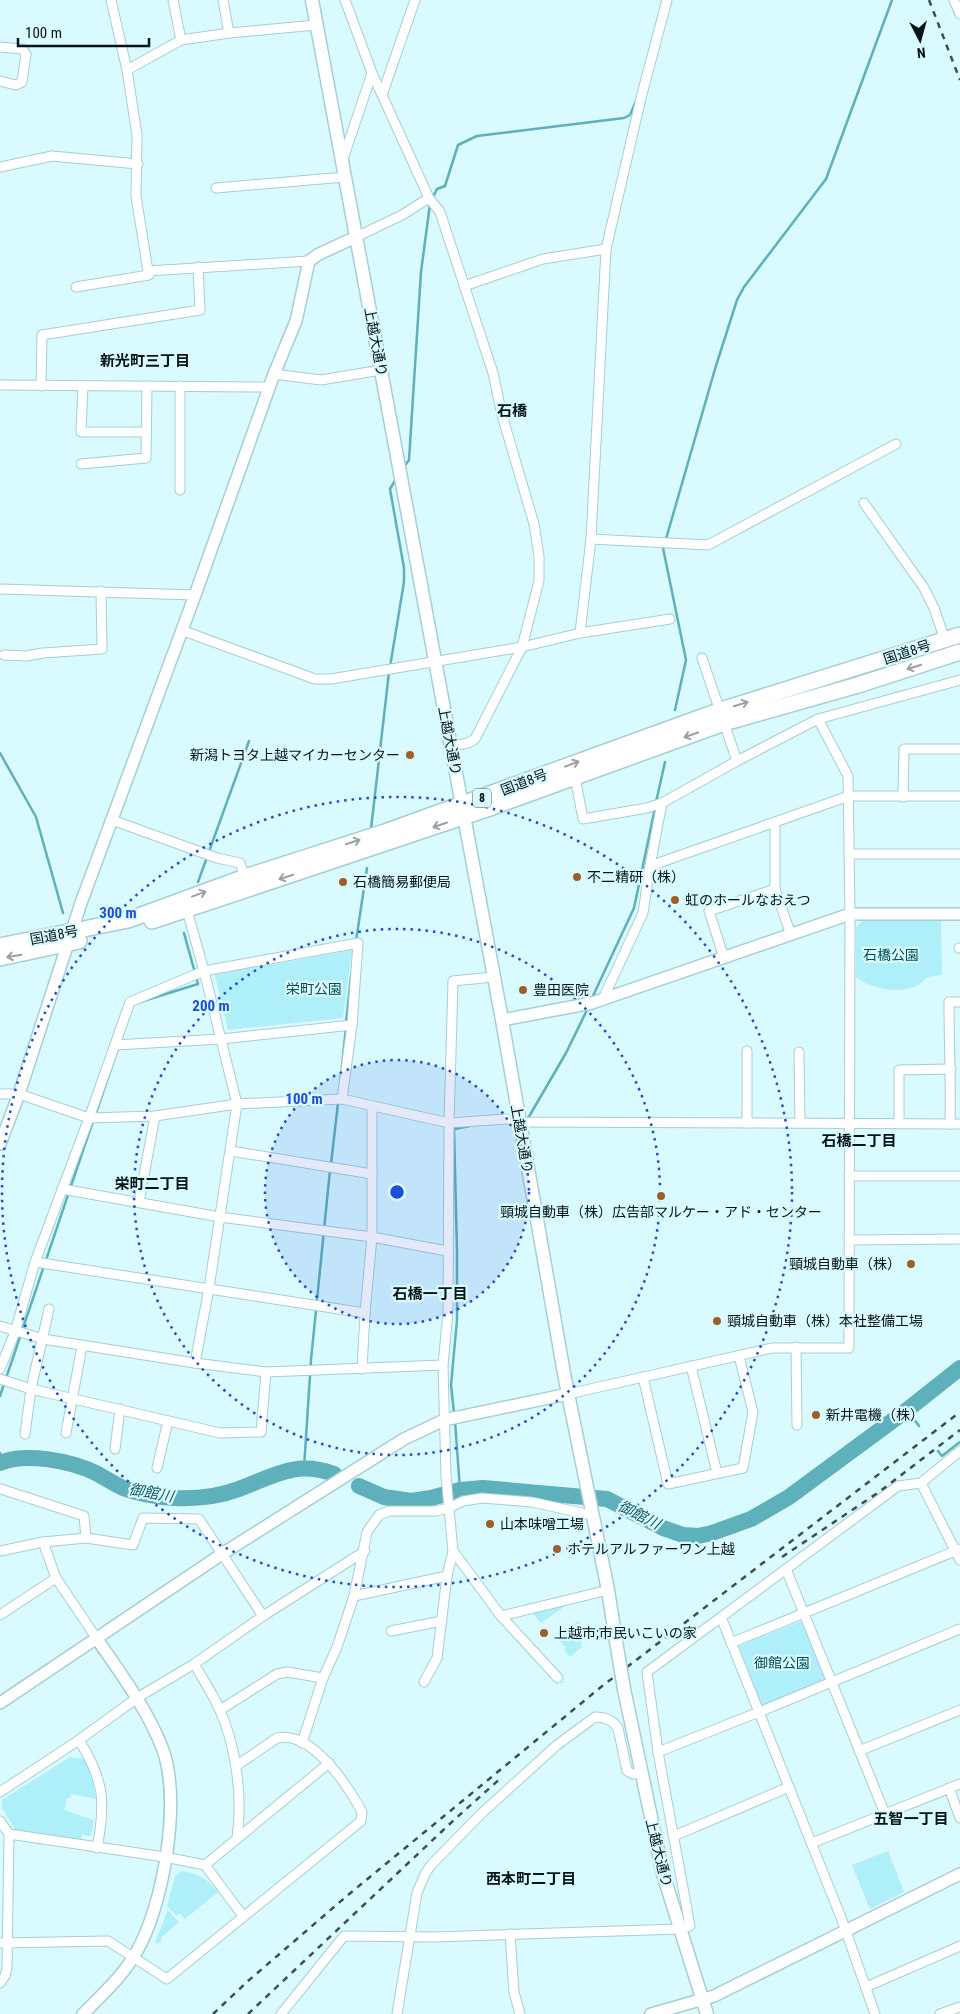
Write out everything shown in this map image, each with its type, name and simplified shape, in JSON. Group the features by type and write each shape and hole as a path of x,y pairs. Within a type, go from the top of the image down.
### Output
{"highway":[{"name":"国道8号","path":"0,946 70,937 104,936 187,910 722,717 960,635"},
{"name":"国道8号","path":"0,958 27,953 70,937 128,920 245,877 385,832 575,776 722,717 858,685 960,652"}],"main road":[{"name":"上越大通り","path":"312,0 434,662 452,746 568,1394 587,1481 591,1511"},
{"path":"591,1511 608,1590"},
{"name":"上越大通り","path":"608,1590 624,1689 663,1874 707,2014"}],"street":[{"path":"76,287 149,275 136,196 137,135 127,70 111,0"},
{"path":"173,0 181,40"},
{"path":"224,0 229,33"},
{"path":"345,0 372,73 429,198 440,212 493,373 502,415 538,541 539,582 522,647 474,739 468,743 452,746"},
{"path":"382,95 415,0"},
{"path":"580,633 591,539 606,250 642,94 667,0"},
{"path":"954,0 960,14"},
{"path":"127,70 181,40 229,33 316,25"},
{"path":"0,47 22,49 26,54 22,82 16,86 0,81"},
{"path":"342,162 372,73"},
{"path":"0,167 52,156 138,164"},
{"path":"216,188 345,177"},
{"path":"148,271 309,261 319,254 402,215 429,198"},
{"path":"464,286 543,259 606,250"},
{"path":"0,1144 19,1094 70,937 112,820 274,374 296,321 309,261"},
{"path":"41,386 42,335 200,310 198,267"},
{"path":"274,374 321,380 381,370"},
{"path":"0,385 270,387"},
{"path":"83,386 81,432 146,432"},
{"path":"81,464 146,458 147,386"},
{"path":"180,386 180,490"},
{"path":"591,539 708,545 896,444"},
{"path":"864,503 924,588 934,608 945,640"},
{"path":"0,589 195,595"},
{"path":"4,655 26,656 43,653 102,650 102,591"},
{"path":"181,630 315,679 331,680 522,647 580,633 670,619"},
{"path":"702,658 737,761"},
{"path":"575,776 583,819 647,808 660,804 818,719 960,680"},
{"path":"0,1703 222,1554 381,1452 444,1420 772,1348 849,1348 849,796 848,776 818,719"},
{"path":"903,797 904,749 960,749"},
{"path":"650,866 849,796 960,796"},
{"path":"603,999 643,913 660,804"},
{"path":"112,820 217,858 236,861 240,863 245,877"},
{"path":"775,822 775,889 791,935"},
{"path":"849,854 960,854"},
{"path":"724,958 709,911 775,889"},
{"path":"187,910 221,1038 236,1104 209,1288 195,1364"},
{"path":"502,1020 592,1003 850,914 960,914"},
{"path":"0,1369 14,1332 35,1262 130,1002 204,971 358,943 352,1024 342,1099"},
{"path":"424,1682 437,1658 447,1576 453,1551 446,1476 443,1366 448,1312 448,1123 453,981 493,977"},
{"path":"950,1124 949,1002 960,1002"},
{"path":"115,1045 221,1038 352,1024"},
{"path":"747,1051 747,1123"},
{"path":"799,1052 800,1123"},
{"path":"899,1124 899,1070 951,1069"},
{"path":"0,1094 19,1094 89,1118 155,1116 236,1104 342,1099 448,1123 506,1119 519,1122 960,1124"},
{"path":"362,1369 372,1237 372,1107"},
{"path":"139,1202 155,1116"},
{"path":"230,1151 372,1174"},
{"path":"849,1176 960,1176"},
{"path":"62,1189 220,1217 372,1237 448,1252"},
{"path":"849,1240 960,1239"},
{"path":"35,1262 365,1313"},
{"path":"25,1434 31,1389 49,1309"},
{"path":"0,1326 14,1332 82,1346 195,1364 266,1372 443,1366"},
{"path":"66,1433 82,1346"},
{"path":"796,1347 796,1425"},
{"path":"643,1377 668,1484 743,1468 753,1412 739,1356"},
{"path":"691,1366 717,1473"},
{"path":"0,1379 31,1389 220,1432 261,1432 266,1372"},
{"path":"115,1449 120,1409"},
{"path":"157,1468 168,1421"},
{"path":"281,2014 344,1936 510,1934 679,1929 690,1926 658,1752 647,1672 898,1486 922,1483 960,1451"},
{"path":"922,1483 958,1550 960,1560"},
{"path":"1,1489 84,1516 86,1538"},
{"path":"302,1743 323,1678 337,1647 354,1596 367,1532 372,1522 379,1515 389,1511 436,1511 463,1501 482,1498 532,1502 591,1511"},
{"path":"0,1551 43,1542 86,1538 133,1545 143,1518 199,1519 263,1616"},
{"path":"43,1542 56,1578 137,1698 163,1752 170,1787 170,1825 165,1857 156,1904 143,1938 133,1957 117,1978 83,2014"},
{"path":"0,1792 79,1740 137,1698 194,1664 364,1550"},
{"path":"731,1643 958,1550"},
{"path":"453,1551 501,1616 558,1678"},
{"path":"786,1569 884,1814"},
{"path":"354,1596 447,1576"},
{"path":"0,1615 56,1578"},
{"path":"501,1616 608,1590"},
{"path":"721,1617 846,1930 875,2014"},
{"path":"391,1631 442,1621"},
{"path":"658,1752 960,1629"},
{"path":"194,1664 220,1710 236,1766 240,1801 237,1838"},
{"path":"220,1710 277,1674 286,1672 323,1678"},
{"path":"859,1752 960,1710"},
{"path":"397,2014 417,1893 425,1874 430,1865 482,1813 557,1746 588,1721 596,1717 602,1717 616,1724 627,1771 630,1774 641,1774"},
{"path":"4,1943 108,1941 167,1979 361,1821 362,1812 329,1763 319,1753 302,1743 285,1736 277,1738 236,1766"},
{"path":"79,1740 95,1770 103,1801 103,1818 97,1848"},
{"path":"205,1865 329,1763"},
{"path":"812,1843 960,1784"},
{"path":"674,1836 789,1787"},
{"path":"949,1788 960,1818"},
{"path":"0,1822 9,1834 4,1943 7,1968 5,1976 0,1983"},
{"path":"9,1834 165,1857 205,1865 243,1916"},
{"path":"651,2014 702,2000 960,1874"},
{"path":"510,1934 514,1992 520,2014"},
{"path":"866,1987 960,1946"},
{"path":"940,2014 960,2007"}],"green space":[{"name":"石橋公園","path":"863,920 941,921 942,975 926,978 920,984 913,987 896,990 879,988 856,977 856,927"},
{"name":"栄町公園","path":"352,950 343,1018 228,1030 215,975"},
{"path":"565,1606 541,1623 531,1612"},
{"path":"579,1620 582,1647 570,1657 564,1650 566,1648 558,1639"},
{"name":"御館公園","path":"802,1621 826,1681 762,1706 739,1646"},
{"path":"70,1757 86,1759 91,1772 96,1799 71,1794 70,1798 67,1798 64,1810 94,1820 91,1836 82,1835 80,1843 16,1831 2,1808 2,1800"},
{"path":"888,1851 904,1892 870,1909 852,1865"},
{"path":"182,1871 202,1877 218,1892 185,1919 180,1913 177,1916 167,1906 175,1876"},
{"path":"168,1910 179,1922 161,1938 162,1940 158,1944 155,1942"}],"waterway":[{"path":"666,539 737,300 744,287 826,179 892,0"},
{"path":"432,199 437,189 445,186 458,145 477,136 624,118 630,115 636,101"},
{"path":"403,468 409,460 421,272 430,204"},
{"path":"390,667 404,582 404,568 390,489 396,479"},
{"path":"664,545 663,548 686,660 675,710"},
{"path":"371,829 389,672"},
{"path":"198,882 249,741"},
{"path":"0,753 36,817 63,913"},
{"path":"656,802 665,762"},
{"path":"592,998 634,908 655,808"},
{"path":"356,941 367,868"},
{"path":"140,1002 198,984 184,933"},
{"path":"346,1023 351,976"},
{"path":"527,1120 566,1053 588,1008"},
{"path":"340,1085 346,1028"},
{"path":"95,1116 118,1048"},
{"path":"331,1164 338,1103"},
{"path":"0,1396 93,1121"},
{"path":"454,1413 451,1385 457,1320 454,1129 470,1126"},
{"path":"304,1468 311,1360 330,1170"},
{"name":"御館川","path":"359,1486 384,1497 411,1501 460,1490 483,1488 607,1499 663,1528 683,1535 698,1536 751,1519 789,1497 907,1410 960,1368"},
{"path":"907,1410 919,1426"},
{"path":"455,1421 460,1490"},
{"path":"938,1451 942,1456 960,1442"},
{"path":"0,1453 3,1462"},
{"name":"御館川","path":"0,1463 22,1458 48,1459 86,1469 129,1490 175,1498 224,1494 285,1471 296,1469 320,1470 334,1474"}],"railway":[{"path":"929,0 960,80"},
{"path":"213,2014 248,1981 348,1895 601,1687 960,1412"},
{"path":"782,1557 879,1492 960,1430"},
{"path":"248,2014 502,1777"}],"place":[{"name":"新潟トヨタ上越マイカーセンター","path":"410,755"},
{"name":"不二精研（株）","path":"577,877"},
{"name":"石橋簡易郵便局","path":"343,882"},
{"name":"虹のホールなおえつ","path":"675,900"},
{"name":"豊田医院","path":"523,990"},
{"name":"頸城自動車（株）広告部マルケー・アド・センター","path":"661,1196"},
{"name":"頸城自動車（株）","path":"911,1264"},
{"name":"頸城自動車（株）本社整備工場","path":"717,1321"},
{"name":"新井電機（株）","path":"816,1415"},
{"name":"山本味噌工場","path":"490,1524"},
{"name":"ホテルアルファーワン上越","path":"557,1549"},
{"name":"上越市;市民いこいの家","path":"544,1633"}],"district":[{"name":"新光町三丁目","path":"145,361"},
{"name":"石橋","path":"512,411"},
{"name":"石橋二丁目","path":"859,1141"},
{"name":"栄町二丁目","path":"152,1184"},
{"name":"石橋一丁目","path":"430,1294"},
{"name":"五智一丁目","path":"911,1819"},
{"name":"西本町二丁目","path":"531,1879"}]}
